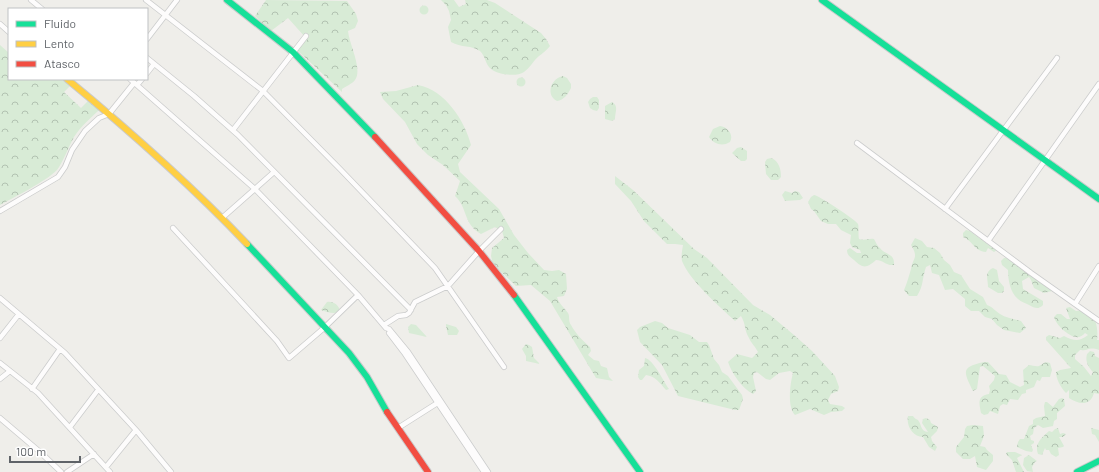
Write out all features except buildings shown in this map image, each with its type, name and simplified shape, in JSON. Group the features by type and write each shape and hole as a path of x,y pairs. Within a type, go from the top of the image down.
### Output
{"street":[{"path":"31,0 41,8"},
{"path":"146,0 263,91 435,268 504,366"},
{"path":"148,38 177,0"},
{"path":"227,0 293,52 361,121 479,251 536,326 640,472"},
{"path":"822,0 1099,199"},
{"path":"0,24 8,31"},
{"path":"233,130 306,36"},
{"path":"945,209 1057,58"},
{"path":"148,59 233,130 410,310"},
{"path":"148,72 154,64"},
{"path":"68,80 174,171 222,218 348,353 367,377 398,428 428,472"},
{"path":"131,80 255,189 389,329 408,352 484,472"},
{"path":"0,211 25,198 58,177 65,167 72,150 85,131 99,118 109,114 141,80"},
{"path":"988,241 1099,84"},
{"path":"857,143 988,241 1099,321"},
{"path":"222,218 274,172"},
{"path":"173,228 277,341 289,358 324,328 358,295"},
{"path":"385,326 398,316 406,315 415,302 448,286 501,229"},
{"path":"1075,304 1099,266"},
{"path":"0,298 60,349 136,430 171,472"},
{"path":"0,338 19,314"},
{"path":"32,389 60,349"},
{"path":"0,363 32,389 70,427 110,472"},
{"path":"0,378 10,370"},
{"path":"70,427 98,390"},
{"path":"398,428 439,402"},
{"path":"439,402 488,472"},
{"path":"0,418 40,452 60,472"},
{"path":"106,467 136,430"},
{"path":"67,472 94,454"},
{"path":"1077,472 1099,461"}],"green space":[{"path":"266,0 347,1 356,14 358,21 355,28 348,31 357,63 357,75 355,80 342,89 342,92 297,50 305,37 288,18 271,31 255,16"},
{"path":"441,0 454,0 459,7 466,4 465,0 487,0 495,3 541,33 550,46 521,74 508,75 498,73 489,67 480,51 477,49 451,42 448,27 451,20 449,11"},
{"path":"422,6 426,6 428,10 426,14 422,14 420,12 420,8"},
{"path":"0,45 8,52 8,80 63,80 70,86 64,92 81,108 89,100 101,108 83,125 74,137 57,170 52,175 0,205"},
{"path":"563,76 567,78 571,84 571,88 566,96 557,101 553,98 550,91 555,80"},
{"path":"519,78 523,78 525,82 523,86 519,86 517,84 517,80"},
{"path":"418,85 437,93 445,100 459,117 464,126 471,145 458,164 460,172 499,209 514,235 544,270 559,270 566,274 567,289 564,296 557,297 560,304 568,313 573,328 590,347 591,351 588,355 594,360 599,361 601,366 607,368 609,377 613,381 596,378 550,301 531,285 516,286 493,264 491,256 492,248 504,238 502,231 495,227 481,234 471,226 462,206 455,196 460,181 417,144 405,122 383,99 380,92 396,91"},
{"path":"593,97 597,97 599,100 599,108 597,111 590,108 588,102"},
{"path":"612,102 616,109 615,119 612,121 605,119 605,106"},
{"path":"720,126 726,128 731,134 730,142 727,144 718,144 709,137 713,129"},
{"path":"741,147 747,151 747,159 745,161 741,161 732,153 737,148"},
{"path":"771,158 778,163 780,168 781,177 778,180 771,180 766,174 765,162 767,159"},
{"path":"615,176 633,190 694,249 707,258 753,305 770,315 812,351 835,376 839,387 838,391 831,394 828,400 830,404 845,408 842,411 831,412 824,415 810,409 795,415 792,411 790,401 790,389 793,373 790,371 779,373 770,380 766,379 757,372 754,373 753,377 756,391 753,394 741,384 728,362 737,354 752,358 758,352 747,335 741,316 735,321 698,285 691,277 682,261 683,245 667,244 644,221 631,201 615,184"},
{"path":"785,191 792,193 795,191 799,192 803,198 800,200 785,201 782,195"},
{"path":"814,195 829,203 856,222 858,224 859,239 874,239 882,250 893,258 894,265 889,265 876,260 870,265 863,266 850,257 847,250 850,248 857,253 861,253 860,250 852,247 850,243 851,235 841,230 836,224 828,224 821,221 811,209 808,202"},
{"path":"966,230 970,231 979,238 990,242 997,250 994,252 988,248 986,252 979,250 969,240 963,237 963,233"},
{"path":"915,238 922,241 927,247 934,248 940,253 954,272 961,275 970,289 983,297 987,305 1002,315 1021,321 1026,328 1020,333 1004,330 992,319 985,317 979,311 971,311 965,306 965,299 953,289 945,290 939,275 932,273 930,265 926,267 921,288 917,296 909,296 904,290 915,257 915,253 911,245"},
{"path":"1004,258 1008,258 1051,284 1053,287 1052,291 1044,293 1034,288 1029,277 1022,281 1023,289 1043,301 1043,305 1041,307 1033,307 1015,296 1010,286 1008,270 1002,265 1001,261"},
{"path":"993,268 997,270 999,281 1004,287 1004,291 1002,293 998,293 988,287 987,274"},
{"path":"327,302 335,304 340,311 333,313 321,310"},
{"path":"1070,307 1076,311 1087,312 1094,318 1097,328 1097,340 1099,340 1099,350 1093,348 1080,350 1075,355 1075,359 1091,376 1093,372 1087,364 1087,354 1090,351 1094,352 1095,356 1099,358 1099,394 1094,393 1090,401 1083,403 1076,402 1069,398 1069,390 1066,393 1061,386 1056,372 1071,368 1046,340 1046,337 1049,335 1060,338 1064,336 1076,340 1082,339 1088,335 1085,333 1079,337 1073,336 1060,327 1055,320 1054,317 1057,314 1061,314 1067,319 1070,319 1066,308"},
{"path":"655,321 662,323 668,328 690,335 699,342 707,342 714,359 722,372 728,376 742,395 743,399 739,410 678,396 662,365 640,342 637,330 640,327"},
{"path":"411,324 416,325 427,337 409,333 408,327"},
{"path":"446,324 456,327 459,331 457,335 448,335"},
{"path":"526,344 532,347 534,358 540,364 526,361 526,356 522,349"},
{"path":"645,358 655,366 669,389 666,390 657,380 646,375 642,380 640,380 638,377 639,370 644,366"},
{"path":"988,362 999,374 1006,375 1010,382 1020,387 1024,385 1023,370 1029,365 1038,366 1048,362 1050,363 1052,370 1050,377 1042,377 1040,381 1037,380 1034,387 1026,390 1026,393 1022,394 1018,400 1010,399 1007,405 1003,404 1000,406 998,414 990,411 988,414 984,415 981,413 980,400 982,396 989,394 989,386 994,380 995,376 983,366 980,367 977,389 973,391 967,379 966,371 971,366"},
{"path":"1059,399 1064,399 1065,406 1057,413 1057,419 1054,421 1053,426 1043,428 1038,425 1034,428 1033,434 1030,436 1031,440 1034,441 1031,445 1033,450 1032,452 1017,447 1020,439 1024,439 1029,426 1033,424 1033,420 1045,416 1045,402 1053,407"},
{"path":"908,416 913,416 918,420 922,429 925,431 928,432 922,423 923,419 926,418 938,427 937,431 931,437 932,441 937,447 935,451 929,447 923,437 919,437 913,433 908,424"},
{"path":"967,426 983,426 984,436 980,446 985,447 993,455 993,461 986,470 977,467 975,456 970,459 963,459 956,452 956,447 964,437 965,429"},
{"path":"1058,428 1060,434 1066,434 1063,437 1059,437 1064,446 1058,448 1059,455 1056,457 1045,448 1042,455 1038,454 1037,447 1041,438 1049,431 1052,432"},
{"path":"1091,428 1099,430 1099,442 1095,435 1092,434"},
{"path":"1007,452 1015,452 1022,455 1017,458 1024,472 1016,472 1012,460 1006,454"},
{"path":"1029,455 1037,461 1032,467 1033,472 1027,471 1023,465 1024,458"}],"traffic: fast":[{"path":"227,0 293,52 375,137"},
{"path":"822,0 1099,199"},
{"path":"247,244 349,353 367,377 387,412"},
{"path":"514,295 640,472"},
{"path":"1077,472 1099,461"}],"traffic: slow":[{"path":"68,80 160,159 247,244"}],"traffic: jam":[{"path":"375,137 479,251 514,295"},
{"path":"387,412 428,472"}]}
